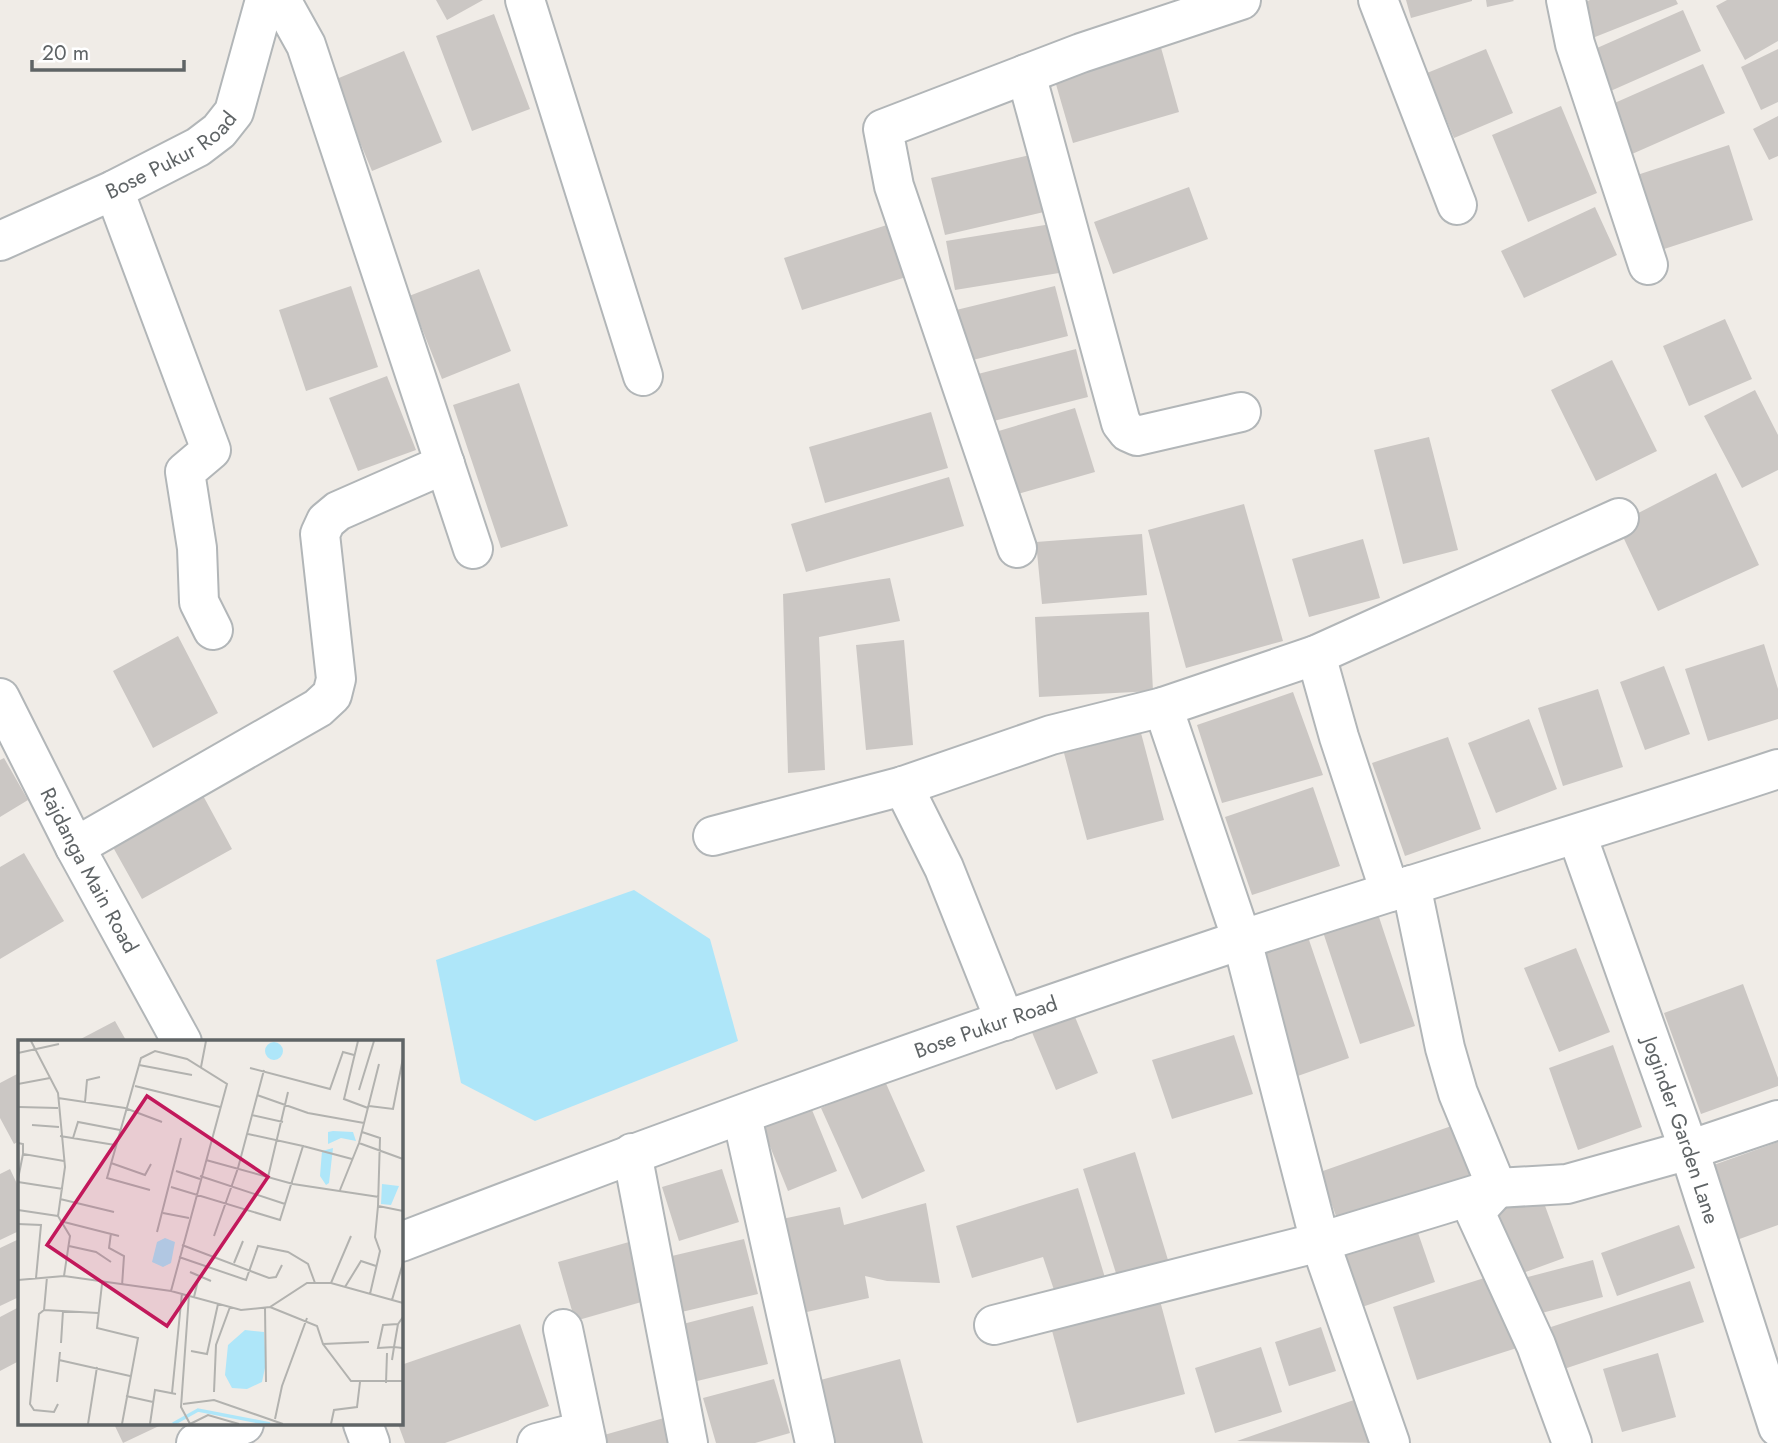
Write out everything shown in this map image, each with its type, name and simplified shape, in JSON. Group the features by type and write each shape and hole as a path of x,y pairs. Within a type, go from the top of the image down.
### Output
{"street":[{"name":"Bose Pukur Road","path":"0,241 114,190 198,147 219,131 234,112 265,0"},
{"path":"281,0 306,45 473,549"},
{"path":"525,0 643,376"},
{"path":"1017,548 894,187 883,129 1194,7 1241,0"},
{"path":"1378,0 1457,205"},
{"path":"1566,0 1575,44 1648,265"},
{"path":"1026,74 1121,423 1128,432 1137,436 1241,412"},
{"path":"114,190 211,450 185,472 197,548 200,602 214,631"},
{"path":"75,847 318,709 332,695 336,679 320,534 326,521 338,511 445,464"},
{"path":"713,836 903,786 1051,735 1163,707 1316,654 1619,518"},
{"path":"1316,654 1339,737 1401,889 1458,1093 1497,1188"},
{"name":"Rajdanga Main Road","path":"0,698 75,847 180,1040"},
{"path":"1163,707 1242,940 1320,1242 1390,1443"},
{"name":"Bose Pukur Road","path":"402,1242 632,1153 1004,1021 1242,940 1778,769"},
{"path":"903,786 944,867 1004,1021"},
{"name":"Joginder Garden Lane","path":"1577,835 1689,1150 1778,1427"},
{"path":"741,1116 815,1443"},
{"path":"994,1325 1320,1242 1497,1188 1567,1184 1689,1150 1778,1120"},
{"path":"632,1153 688,1443"},
{"path":"1497,1188 1475,1212 1536,1345 1572,1443"},
{"path":"537,1443 585,1437 563,1329"},
{"path":"196,1443 239,1426"},
{"path":"364,1426 370,1443"}],"water":[{"path":"634,890 710,939 738,1041 535,1121 461,1083 436,960"}],"building":[{"path":"436,0 483,0 447,20"},
{"path":"1406,0 1472,0 1472,1 1411,18"},
{"path":"1486,0 1513,0 1514,1 1487,7"},
{"path":"1590,0 1676,0 1678,4 1590,39 1576,6"},
{"path":"1727,0 1778,0 1778,41 1745,60 1716,6"},
{"path":"1683,10 1701,51 1606,93 1588,52"},
{"path":"494,14 530,109 472,131 436,36"},
{"path":"1160,44 1179,112 1073,143 1053,74"},
{"path":"1486,49 1513,113 1454,138 1427,73"},
{"path":"1778,49 1778,102 1761,110 1741,67"},
{"path":"404,51 442,142 372,171 334,80"},
{"path":"1703,64 1725,113 1632,154 1610,105"},
{"path":"1561,106 1597,193 1528,222 1492,135"},
{"path":"1778,116 1778,156 1769,160 1753,129"},
{"path":"1729,145 1753,220 1658,251 1634,176"},
{"path":"1030,155 1044,212 945,235 931,178"},
{"path":"1189,187 1208,239 1113,274 1094,222"},
{"path":"1595,207 1617,255 1524,298 1501,251"},
{"path":"890,224 906,277 802,310 784,258"},
{"path":"1051,224 1059,273 955,290 946,241"},
{"path":"479,269 511,351 442,379 409,296"},
{"path":"351,286 378,367 306,391 279,310"},
{"path":"1055,286 1068,336 965,362 952,311"},
{"path":"1725,319 1752,379 1689,406 1663,346"},
{"path":"1076,349 1088,397 978,425 966,377"},
{"path":"1612,360 1657,451 1596,481 1551,390"},
{"path":"387,376 416,450 358,471 329,398"},
{"path":"519,383 568,526 501,548 453,405"},
{"path":"1755,390 1778,435 1778,470 1742,488 1704,416"},
{"path":"1075,408 1095,472 1011,496 992,433"},
{"path":"931,412 948,468 825,503 809,447"},
{"path":"1429,437 1458,550 1403,564 1374,450"},
{"path":"1716,473 1759,565 1658,611 1617,524"},
{"path":"949,477 964,526 806,572 791,524"},
{"path":"1244,504 1283,641 1186,668 1148,530"},
{"path":"1142,534 1147,595 1042,604 1036,542"},
{"path":"1363,539 1380,598 1309,617 1292,559"},
{"path":"890,578 900,621 819,637 825,770 788,773 783,594"},
{"path":"1149,612 1153,691 1039,697 1035,617"},
{"path":"178,636 218,713 153,748 113,671"},
{"path":"904,640 913,745 866,750 856,645"},
{"path":"1764,644 1778,689 1778,719 1708,741 1685,669"},
{"path":"1664,666 1690,734 1645,750 1620,682"},
{"path":"1598,689 1623,767 1563,786 1538,708"},
{"path":"1293,692 1323,775 1222,803 1197,725"},
{"path":"1529,719 1557,789 1496,813 1468,743"},
{"path":"1141,733 1164,820 1087,840 1064,753"},
{"path":"1448,737 1481,829 1405,856 1372,763"},
{"path":"4,758 28,800 0,817 0,760"},
{"path":"1313,787 1340,866 1252,895 1225,817"},
{"path":"200,790 232,849 142,899 109,840"},
{"path":"24,853 64,921 0,959 0,867"},
{"path":"1378,914 1415,1026 1360,1044 1323,932"},
{"path":"1307,934 1349,1058 1292,1078 1251,952"},
{"path":"1576,948 1610,1032 1559,1052 1524,968"},
{"path":"1743,984 1778,1078 1778,1086 1701,1114 1664,1013"},
{"path":"1073,1012 1098,1073 1056,1090 1031,1030"},
{"path":"115,1021 126,1040 79,1040"},
{"path":"1234,1035 1253,1094 1172,1119 1152,1060"},
{"path":"1613,1045 1642,1127 1578,1150 1549,1068"},
{"path":"18,1074 18,1142 14,1144 0,1118 0,1083"},
{"path":"884,1079 925,1171 862,1199 821,1108"},
{"path":"810,1105 837,1171 788,1191 761,1124"},
{"path":"1460,1123 1480,1178 1340,1227 1320,1172"},
{"path":"1778,1142 1778,1225 1734,1241 1708,1167"},
{"path":"1135,1152 1172,1273 1121,1289 1083,1169"},
{"path":"10,1169 18,1186 18,1231 0,1240 0,1174"},
{"path":"722,1169 739,1222 679,1241 662,1187"},
{"path":"1078,1188 1106,1281 1056,1296 1043,1257 972,1278 956,1226"},
{"path":"1540,1192 1564,1258 1512,1277 1488,1210"},
{"path":"926,1203 940,1283 887,1281 865,1276 869,1298 798,1314 777,1220 840,1207 844,1225"},
{"path":"1679,1225 1695,1268 1617,1296 1601,1253"},
{"path":"1416,1227 1435,1282 1362,1307 1344,1252"},
{"path":"18,1239 18,1297 0,1306 0,1248"},
{"path":"744,1239 758,1294 673,1314 659,1259"},
{"path":"629,1242 645,1301 575,1321 558,1262"},
{"path":"1593,1260 1603,1297 1534,1315 1524,1278"},
{"path":"1500,1273 1523,1346 1417,1380 1393,1307"},
{"path":"1690,1281 1704,1322 1564,1369 1551,1327"},
{"path":"1159,1297 1185,1394 1077,1423 1051,1327"},
{"path":"753,1306 768,1364 693,1382 679,1325"},
{"path":"18,1308 18,1362 0,1371 0,1317"},
{"path":"520,1324 549,1406 445,1443 405,1443 399,1426 402,1426 402,1365"},
{"path":"1321,1327 1336,1371 1289,1386 1275,1342"},
{"path":"1261,1347 1282,1412 1215,1433 1195,1368"},
{"path":"1658,1353 1676,1417 1622,1432 1603,1369"},
{"path":"900,1359 923,1443 824,1443 809,1383"},
{"path":"774,1379 790,1433 755,1443 716,1443 703,1398"},
{"path":"1368,1395 1385,1443 1237,1441"},
{"path":"664,1418 672,1443 598,1443 597,1437"},
{"path":"115,1426 159,1426 123,1443"}]}
